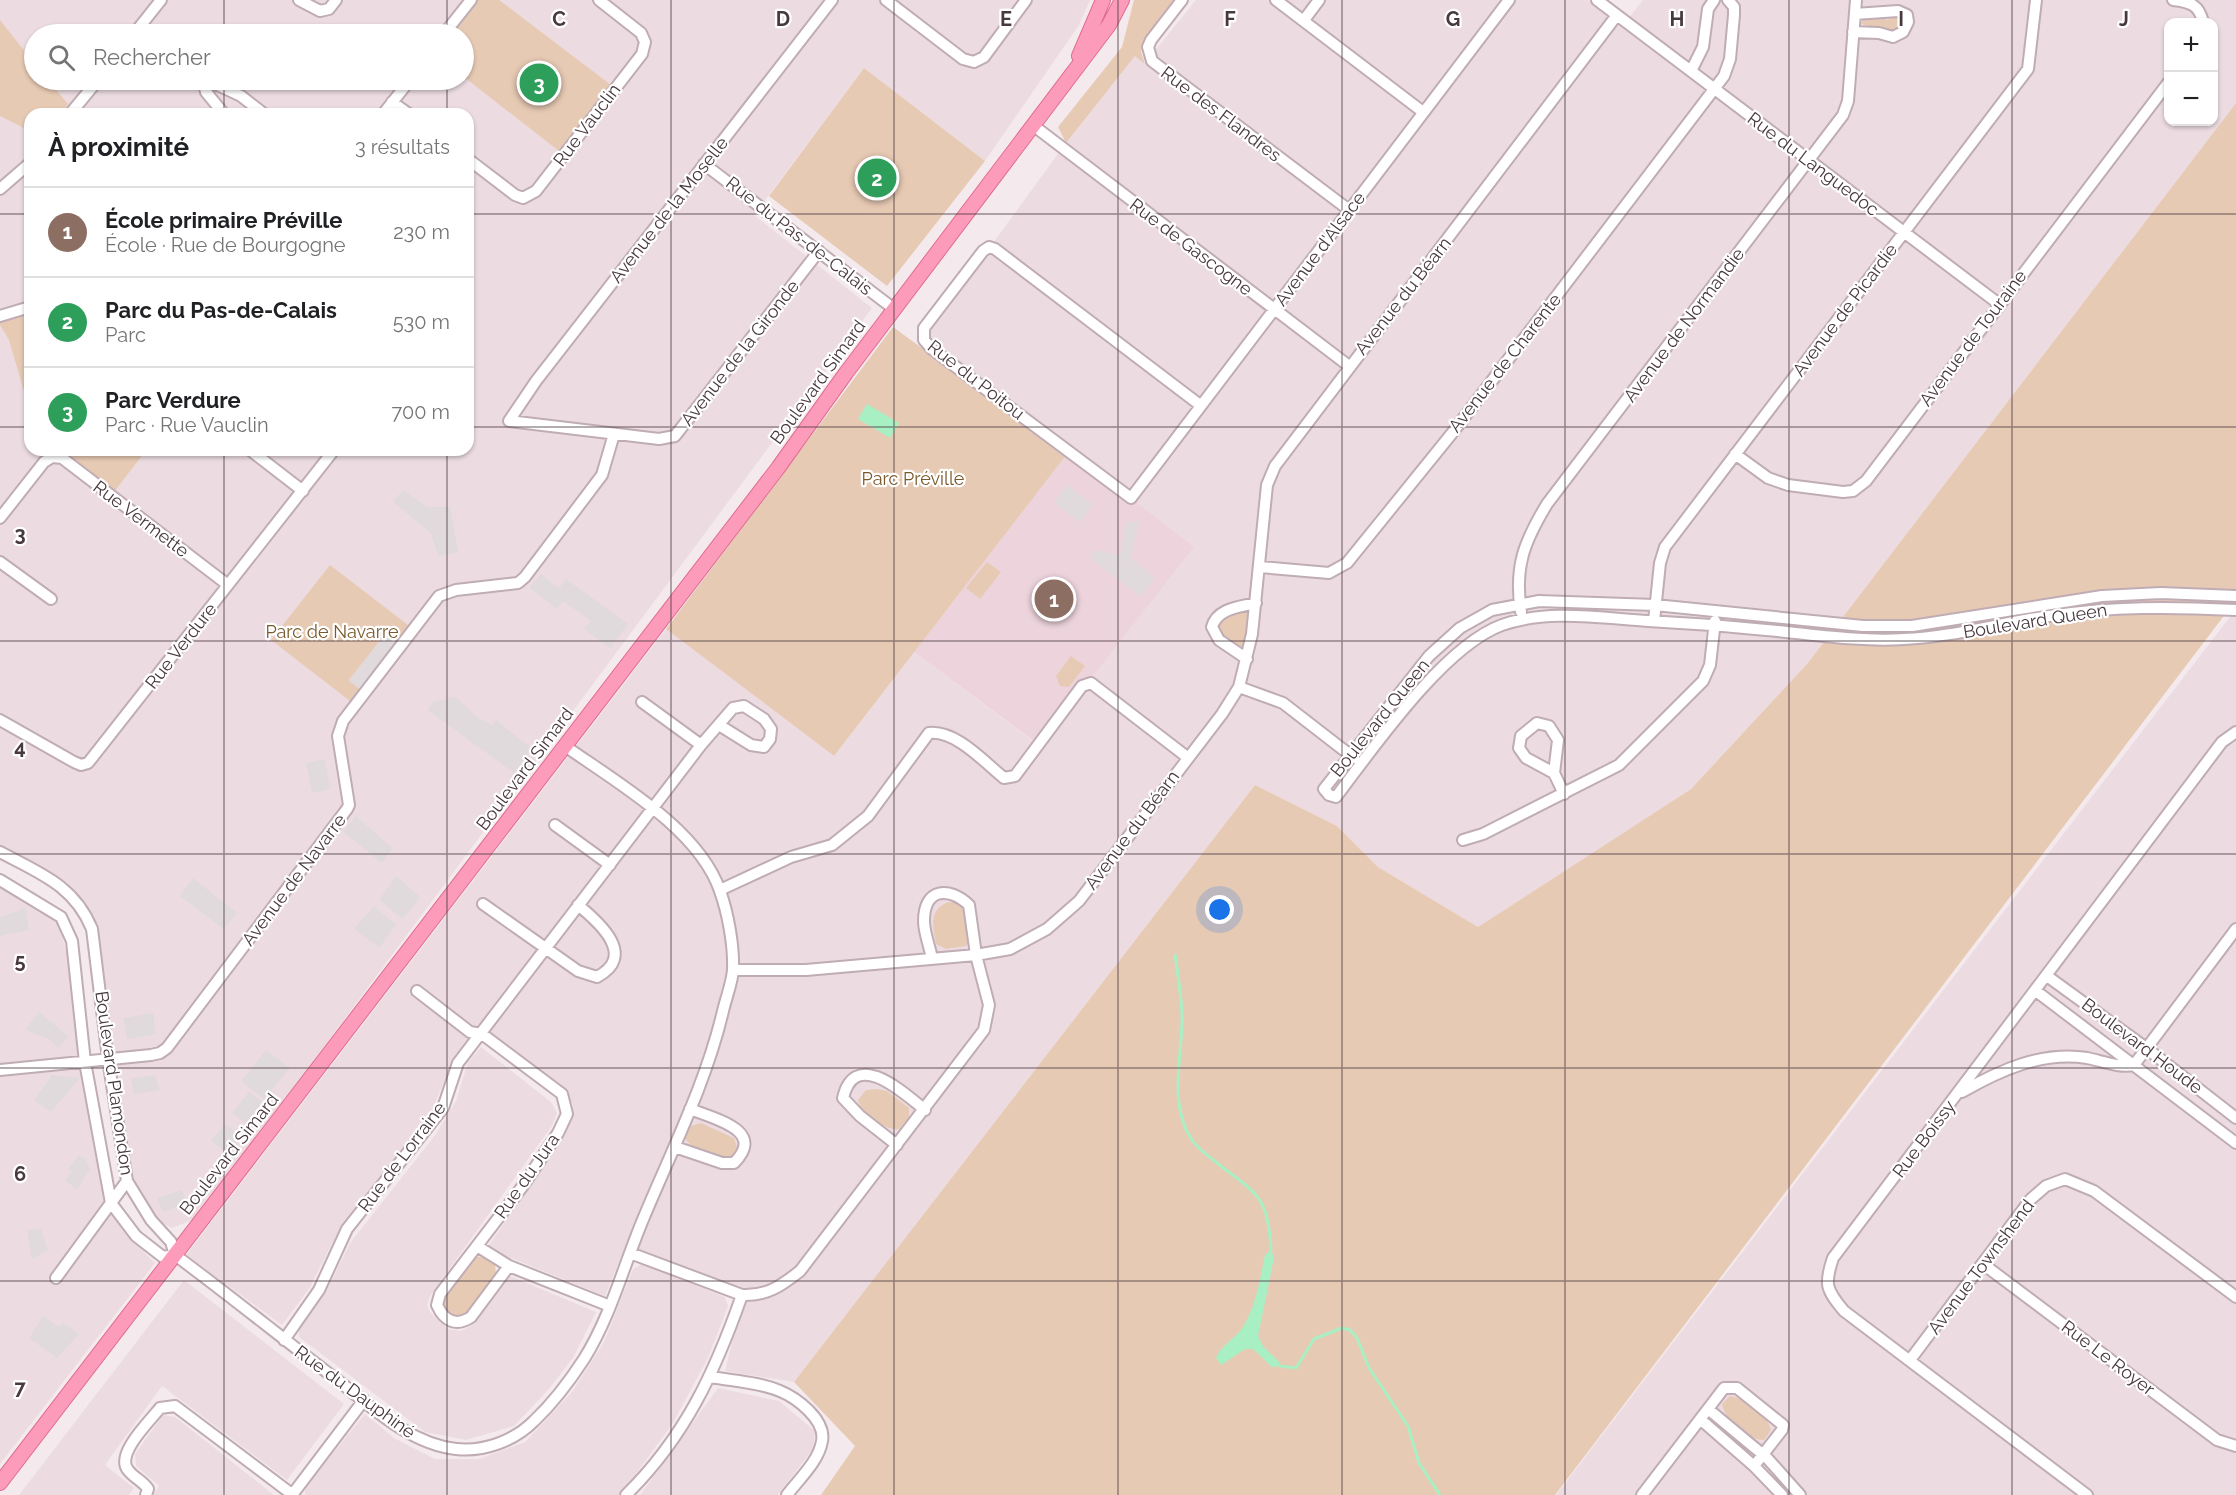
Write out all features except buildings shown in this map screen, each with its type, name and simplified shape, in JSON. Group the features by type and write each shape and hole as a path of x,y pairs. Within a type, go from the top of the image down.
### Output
{"main road":[{"name":"Boulevard Simard","path":"1072,71 1103,0"},
{"name":"Boulevard Simard","path":"0,1484 778,468 894,309 1034,126 1072,71 1109,26 1122,0"}],"street":[{"path":"145,24 161,0"},
{"path":"299,0 320,11 329,9 336,0"},
{"path":"452,24 471,0"},
{"name":"Rue Vauclin","path":"474,164 515,195 523,198 536,191 642,54 645,42 641,33 600,0"},
{"name":"Avenue de la Moselle","path":"509,421 536,381 832,0"},
{"path":"886,0 963,59 974,62 984,57 1026,0"},
{"name":"Rue des Flandres","path":"1182,0 1151,40 1148,47 1152,61 1349,210"},
{"path":"1276,0 1424,112"},
{"path":"1304,20 1319,0"},
{"name":"Avenue d'Alsace","path":"1131,498 1509,0"},
{"name":"Rue du Languedoc","path":"1597,0 1999,304"},
{"path":"1691,71 1703,47 1708,9 1714,0"},
{"path":"1714,88 1724,76 1730,59 1734,7 1728,0"},
{"name":"Avenue de Normandie","path":"1522,621 1519,565 1529,535 1547,504 1847,108 1856,0"},
{"name":"Avenue de Picardie","path":"1654,621 1665,547 2028,69 2036,0"},
{"path":"2173,0 2191,2 2200,10 2203,18"},
{"path":"1853,32 1879,33 1893,38 1903,32 1908,22 1906,15 1898,11 1855,14"},
{"name":"Avenue du Béarn","path":"733,970 806,970 976,955 1010,949 1047,929 1078,900 1222,714 1239,687 1247,659 1256,603 1265,509 1271,474 1282,455 1617,15"},
{"name":"Avenue de Charente","path":"1260,567 1329,573 1347,562 1453,432 1714,88"},
{"path":"75,108 90,90"},
{"path":"206,90 219,108"},
{"path":"230,90 254,108"},
{"path":"388,108 402,90"},
{"name":"Avenue de Touraine","path":"1735,454 1777,482 1810,490 1853,491 1866,481 2164,90"},
{"path":"392,102 400,108"},
{"name":"Rue de Gascogne","path":"1034,126 1349,366"},
{"name":"Rue du Pas-de-Calais","path":"704,164 894,309"},
{"path":"0,189 24,168"},
{"name":"Rue du Poitou","path":"1131,498 932,349 923,334 927,322 983,251 989,247 995,249 1200,405"},
{"name":"Avenue de la Gironde","path":"509,421 659,439 675,436 819,251"},
{"path":"0,316 24,309"},
{"name":"Avenue de Navarre","path":"0,1071 151,1055 167,1048 347,809 349,805 338,736 339,728 439,596 456,590 518,583 525,577 602,475 614,434"},
{"path":"257,456 303,491"},
{"name":"Rue Verdure","path":"0,720 74,762 81,765 88,763 329,456"},
{"name":"Rue Vermette","path":"0,518 44,462 52,457 62,458 228,585"},
{"path":"0,562 51,600"},
{"name":"Boulevard Queen","path":"2236,596 2162,593 2102,596 1926,625 1836,624 1655,605 1539,601 1492,610 1460,628 1429,656 1349,754 1324,789 1329,795 1336,797 1436,673 1462,647 1501,626 1540,616 1654,621 1835,637 1929,638 2048,616 2106,609 2188,607 2236,610"},
{"path":"1247,659 1219,640 1212,627 1218,615 1224,611 1256,603"},
{"path":"1463,840 1483,834 1564,794 1608,772 1625,760 1696,690 1710,665 1715,612"},
{"path":"1835,637 1836,624"},
{"path":"720,890 791,857 832,846 868,816 929,733 938,732 954,739 1004,778 1015,776 1082,686 1091,683 1187,757"},
{"path":"1239,687 1283,703 1361,764"},
{"path":"642,702 701,745"},
{"name":"Rue de Lorraine","path":"284,1340 320,1290 346,1229 443,1108 458,1063 701,745 733,708 744,706 764,720 771,729 770,739 764,747 750,745 719,725"},
{"path":"1554,772 1526,758 1519,748 1521,736 1537,723 1549,726 1557,740 1554,772 1564,794"},
{"name":"Rue Boissy","path":"2087,1495 1844,1311 1831,1296 1826,1278 1833,1258 2222,742 2236,732"},
{"name":"Rue du Dauphiné","path":"175,1255 414,1437 435,1445 478,1449 506,1441 533,1422 584,1359 610,1306 690,1109 718,1031 733,970 720,890 703,860 682,836 651,808 565,746"},
{"path":"555,825 610,865"},
{"name":"Boulevard Plamondon","path":"0,852 49,878 71,894 84,910 92,929 108,1059 127,1181 151,1220 171,1242 175,1255 163,1257 136,1236 111,1203 85,1062 72,940 61,916 0,880"},
{"path":"630,1253 742,1295 757,1296 778,1288 800,1270 925,1110 984,1030 988,1005 976,955 969,904 959,895 948,891 936,894 927,907 924,921 932,959"},
{"path":"483,904 578,971 597,977 609,971 614,959 614,946 602,924 578,905"},
{"path":"2133,1065 2236,929"},
{"name":"Boulevard Houde","path":"2047,976 2146,1048 2236,1118"},
{"name":"Rue du Jura","path":"417,991 470,1032 482,1034 562,1095 567,1114 558,1133 522,1187 440,1294 437,1305 441,1315 453,1323 462,1323 471,1317 509,1266"},
{"name":"Boulevard Houde","path":"2036,991 2236,1143"},
{"name":"Boulevard Houde","path":"1957,1096 2010,1067 2037,1060 2086,1058 2126,1067 2133,1065"},
{"path":"897,1145 860,1116 843,1098 845,1088 858,1076 871,1075 888,1080 925,1110"},
{"path":"675,1147 722,1163 734,1163 743,1154 745,1138 739,1130 690,1109"},
{"name":"Avenue Townshend","path":"1910,1360 2031,1198 2046,1186 2065,1179 2094,1191 2236,1297"},
{"path":"56,1278 127,1181"},
{"path":"477,1245 509,1266 610,1306"},
{"name":"Rue Le Royer","path":"1983,1264 2217,1440 2236,1446"},
{"path":"626,1495 648,1474 685,1423 711,1377 742,1295"},
{"path":"711,1377 780,1391 815,1417 821,1426 823,1440 815,1458 787,1495"},
{"path":"1642,1495 1724,1388 1730,1386 1737,1388 1783,1425 1782,1430 1754,1466"},
{"path":"146,1495 148,1490 144,1483 124,1464 126,1452 160,1407 175,1406 292,1495 364,1400"},
{"path":"1708,1409 1764,1455 1800,1495"},
{"path":"1700,1419 1754,1466 1782,1495"}],"shaded area":[{"path":"0,0 1090,0 1079,25 985,161 864,68 754,215 872,308 197,1218 172,1228 158,1221 131,1181 95,918 68,883 0,846"},
{"path":"1196,0 1588,0 1623,25 1643,0 2236,0 2236,103 1807,664 1691,789 1478,927 1378,867 1337,826 1255,785 794,1382 725,1371 745,1290 626,1245 605,1296 506,1256 489,1245 564,1137 572,1119 573,1106 565,1089 478,1025 455,1055 433,1108 340,1228 309,1289 282,1325 186,1255 666,629 834,756 914,652 1038,745 930,353 919,344 1066,143 1135,56 1145,63"},
{"path":"867,404 899,423 890,438 858,419"},
{"path":"1067,454 1131,498 1194,547 1039,745 914,652"},
{"path":"1067,485 1093,505 1079,522 1054,502"},
{"path":"403,490 427,507 450,507 458,552 438,556 431,533 393,502"},
{"path":"1140,521 1131,558 1155,578 1141,597 1089,557 1095,550 1120,555 1126,522"},
{"path":"541,574 559,588 566,579 628,624 610,648 584,629 591,621 563,601 557,609 529,587"},
{"path":"2236,609 2236,1495 1556,1495"},
{"path":"387,631 398,640 360,689 349,681"},
{"path":"456,697 477,717 492,725 496,720 532,749 514,773 428,710 433,702"},
{"path":"325,759 330,789 312,793 306,763"},
{"path":"356,816 392,848 382,863 343,832"},
{"path":"396,876 420,897 403,919 379,900"},
{"path":"193,878 237,913 224,929 180,896"},
{"path":"0,885 38,907 55,921 61,934 68,957 81,1070 104,1200 123,1231 155,1263 0,1464"},
{"path":"374,906 396,925 379,948 354,929"},
{"path":"26,908 29,930 0,936 0,917"},
{"path":"39,1012 68,1036 59,1048 49,1039 25,1030"},
{"path":"153,1013 156,1034 127,1039 123,1018"},
{"path":"481,1047 551,1102 557,1113 552,1126 430,1296 427,1305 430,1312 448,1329 461,1331 472,1325 510,1276 596,1312 573,1358 548,1390 514,1426 466,1440 425,1432 299,1337 299,1327 325,1294 350,1243 436,1134 456,1101 468,1062"},
{"path":"266,1050 290,1068 264,1099 241,1081"},
{"path":"52,1075 80,1078 51,1112 34,1100"},
{"path":"155,1075 160,1090 134,1094 131,1078"},
{"path":"249,1092 262,1102 246,1123 232,1113"},
{"path":"225,1124 238,1135 227,1153 211,1141"},
{"path":"79,1155 86,1160 90,1169 77,1190 65,1180 72,1172 68,1169"},
{"path":"182,1190 187,1203 163,1212 157,1198"},
{"path":"41,1229 48,1250 32,1259 27,1230"},
{"path":"1271,1249 1274,1258 1258,1336 1263,1346 1279,1362 1280,1366 1272,1367 1253,1349 1245,1349 1221,1365 1216,1358 1243,1327 1257,1292 1265,1255"},
{"path":"642,1264 725,1297 728,1306 708,1358 673,1423 628,1485 618,1495 305,1495 305,1487 365,1414 394,1438 435,1459 479,1459 525,1442 572,1392 604,1342 633,1269"},
{"path":"184,1280 344,1404 287,1480 162,1386 105,1465 134,1488 129,1495 19,1495"},
{"path":"43,1316 59,1327 63,1323 79,1334 57,1358 29,1338"},
{"path":"718,1388 779,1401 815,1431 813,1449 778,1495 640,1495"},
{"path":"163,1415 175,1417 274,1495 153,1495 159,1486 136,1466 135,1454"}],"green space":[{"path":"471,0 499,0 615,88 564,155 474,85 474,24 452,24"},
{"path":"1134,0 1174,0 1142,43 1141,52 1145,64 1135,56 1066,143 1058,127 1122,47"},
{"path":"1898,16 1903,21 1900,28 1893,32 1861,24 1864,19 1885,17 1886,20"},
{"path":"0,20 24,50 24,90 56,90 68,104 65,108 24,108 24,128 0,116"},
{"path":"864,68 985,161 887,286 769,196"},
{"path":"2236,103 2236,600 1555,1495 821,1495 855,1446 794,1382 1255,785 1337,826 1378,867 1478,927 1691,789 1807,664"},
{"path":"24,309 24,391 9,340 0,325 0,316"},
{"name":"Parc Préville","path":"893,327 1067,454 834,756 666,629"},
{"path":"42,456 142,456 111,496 62,458 44,462"},
{"path":"987,562 1001,572 980,599 966,588"},
{"name":"Parc de Navarre","path":"330,565 408,625 398,640 387,632 349,680 360,689 350,701 271,640"},
{"path":"1244,611 1250,617 1245,645 1238,647 1222,639 1217,627 1224,617"},
{"path":"1071,656 1085,666 1069,687 1060,686 1056,676"},
{"path":"948,902 958,903 967,918 970,935 966,946 946,949 936,944 933,919 937,909"},
{"path":"866,1090 887,1091 909,1108 909,1117 899,1129 881,1124 868,1115 860,1105 858,1100"},
{"path":"701,1123 734,1138 737,1147 732,1156 713,1156 693,1147 688,1142 685,1138 691,1126"},
{"path":"485,1256 495,1264 496,1274 468,1313 461,1317 450,1314 443,1305 444,1298 477,1257"},
{"path":"1730,1396 1748,1404 1766,1419 1771,1430 1764,1440 1745,1433 1727,1415 1722,1404"}],"waterway":[{"path":"1175,955 1182,1011 1178,1081 1180,1112 1192,1140 1250,1189 1263,1206 1267,1217 1271,1249"},
{"path":"1280,1366 1296,1368 1314,1339 1342,1328 1350,1330 1357,1338 1369,1368 1408,1426 1419,1463 1440,1495"}],"place":[{"name":"Parc Verdure","path":"539,83"},
{"name":"Parc du Pas-de-Calais","path":"877,178"},
{"name":"École primaire Préville","path":"1054,599"}]}
